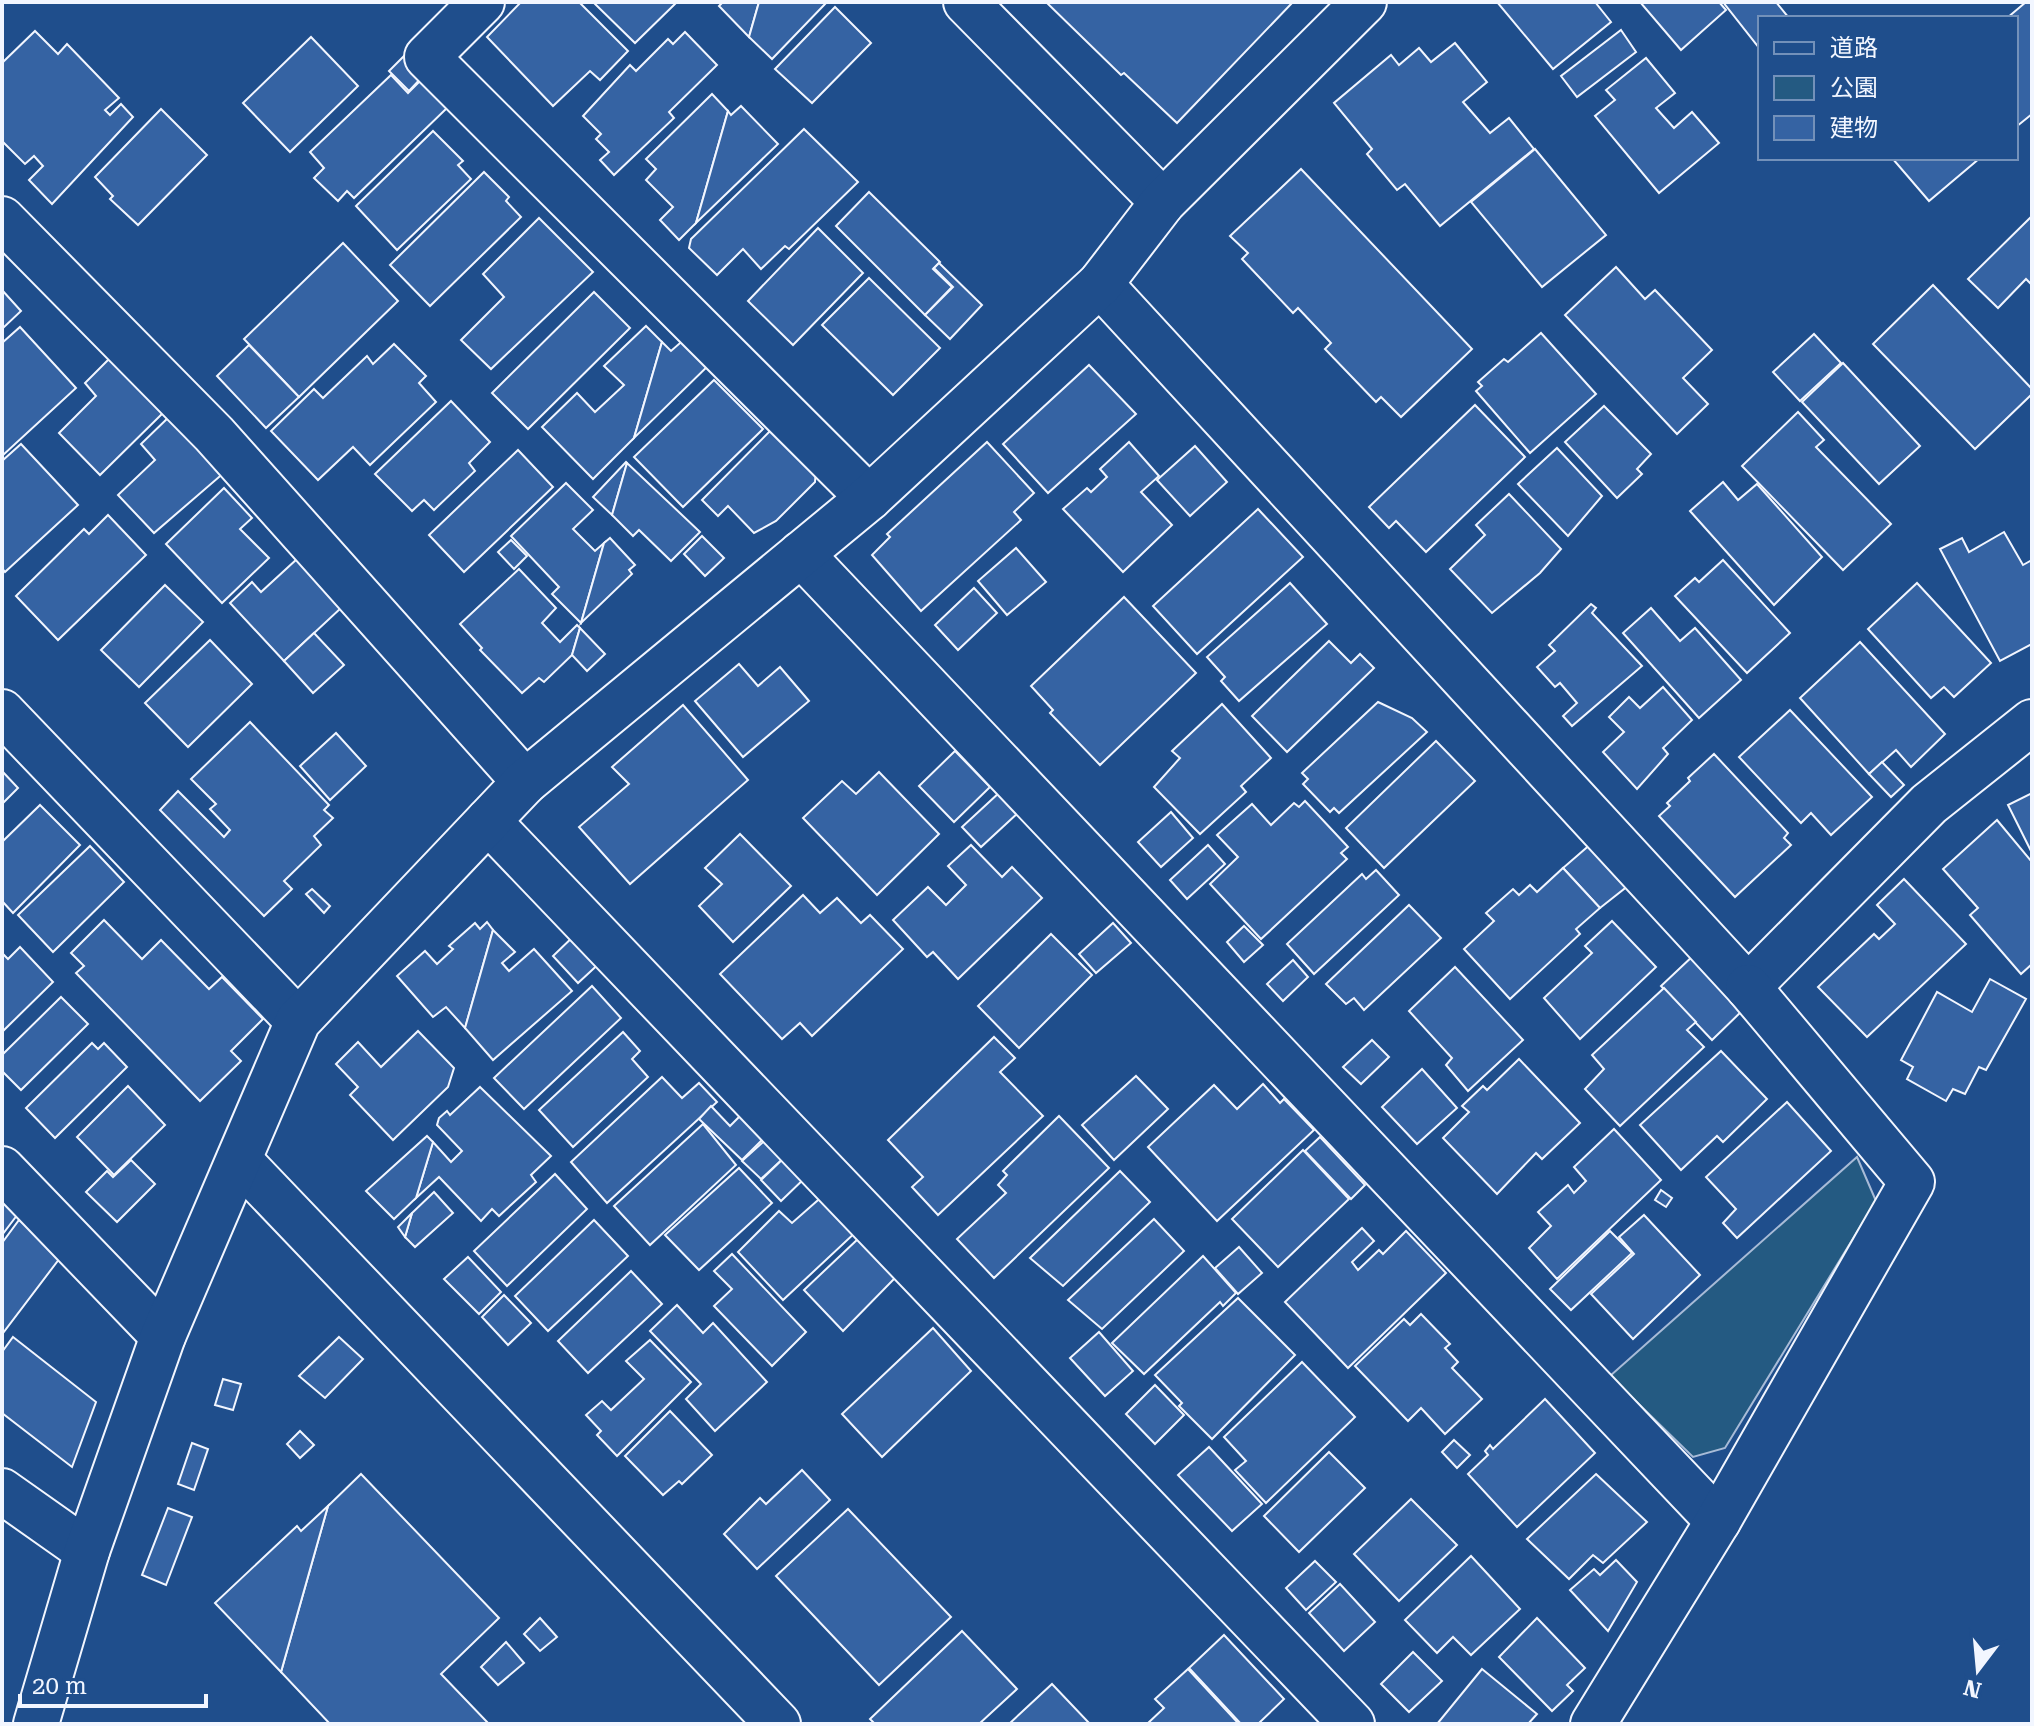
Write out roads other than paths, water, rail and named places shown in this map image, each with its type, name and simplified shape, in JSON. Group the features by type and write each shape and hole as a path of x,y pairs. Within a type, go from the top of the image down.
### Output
{"street":[{"path":"482,2 427,57 869,498"},
{"path":"966,2 1163,202"},
{"path":"36,1724 87,1551 163,1336 298,1021 525,782 869,498 1100,284 1163,202 1364,2"},
{"path":"2,219 214,434 525,782"},
{"path":"1100,284 1748,987 1912,1182 1718,1521 1593,1724"},
{"path":"801,554 1718,1521"},
{"path":"2,712 298,1021"},
{"path":"1748,987 1929,804 2032,722"},
{"path":"488,821 1352,1724"},
{"path":"239,1160 778,1724"},
{"path":"2,1169 163,1336"},
{"path":"2,1491 87,1551"}]}
